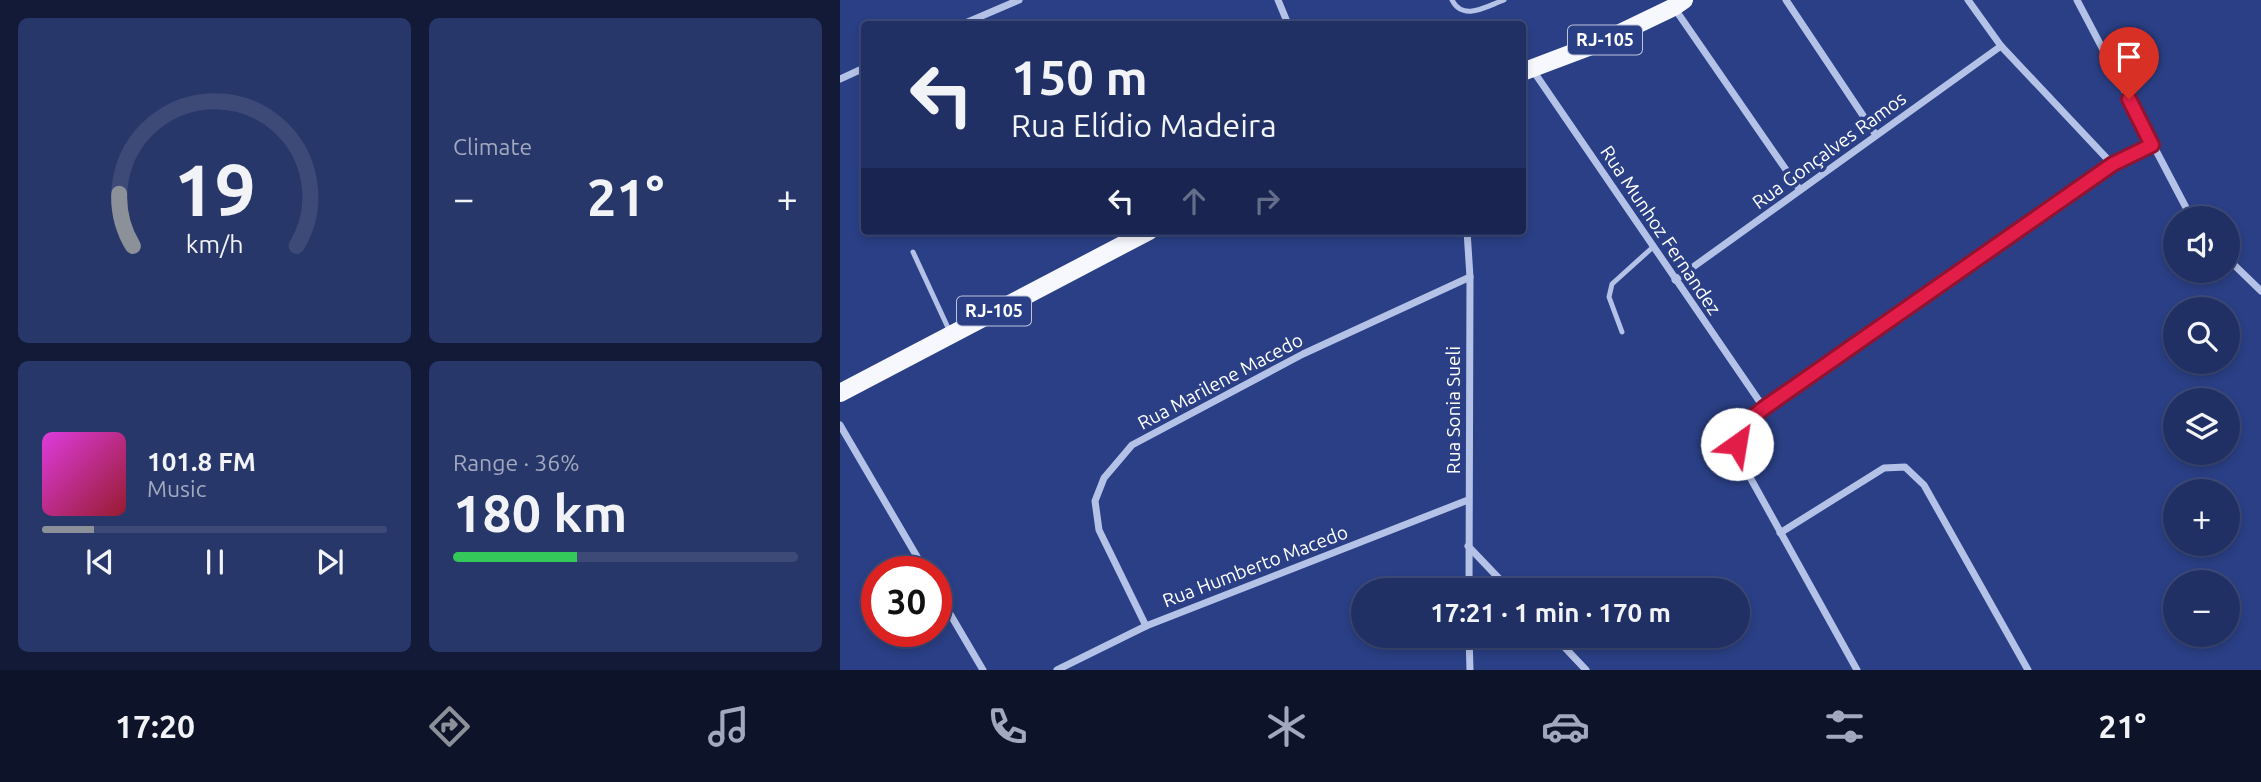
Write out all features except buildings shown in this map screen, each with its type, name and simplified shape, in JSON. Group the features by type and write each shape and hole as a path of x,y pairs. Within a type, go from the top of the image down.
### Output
{"main road":[{"name":"RJ-105","path":"1527,71 1600,43 1679,4"},
{"name":"RJ-105","path":"840,393 1141,235"}],"street":[{"path":"970,21 1018,0"},
{"path":"1278,0 1288,21"},
{"path":"1786,0 1876,135"},
{"path":"1968,0 2001,46 2113,164"},
{"path":"2077,0 2185,206"},
{"path":"1679,4 1800,190"},
{"name":"Rua Gonçalves Ramos","path":"1675,280 2001,46"},
{"path":"840,79 861,69"},
{"name":"Rua Munhoz Fernandez","path":"1527,71 1764,408"},
{"path":"1857,670 1741,461 1737,444 1739,428 2113,164 2152,145"},
{"name":"Rua Sonia Sueli","path":"1467,235 1470,277 1469,578"},
{"path":"2240,271 2261,291"},
{"name":"Rua Marilene Macedo","path":"1146,626 1098,530 1095,501 1104,478 1132,445 1303,354 1470,277"},
{"path":"840,425 917,556"},
{"path":"1780,533 1884,468 1905,467 1924,485 2028,670"},
{"name":"Rua Humberto Macedo","path":"1056,670 1146,626 1468,500"},
{"path":"1468,546 1499,578"},
{"path":"952,617 983,670"},
{"path":"1469,648 1469,670"},
{"path":"1565,648 1586,670"}],"lane":[{"path":"1452,0 1459,9 1471,12 1504,0"},
{"path":"1622,332 1609,297 1612,284 1653,247"},
{"path":"913,252 951,334"}],"route":[{"path":"1737,444 1739,428 1764,408 2113,164 2152,145 2129,99"}]}
